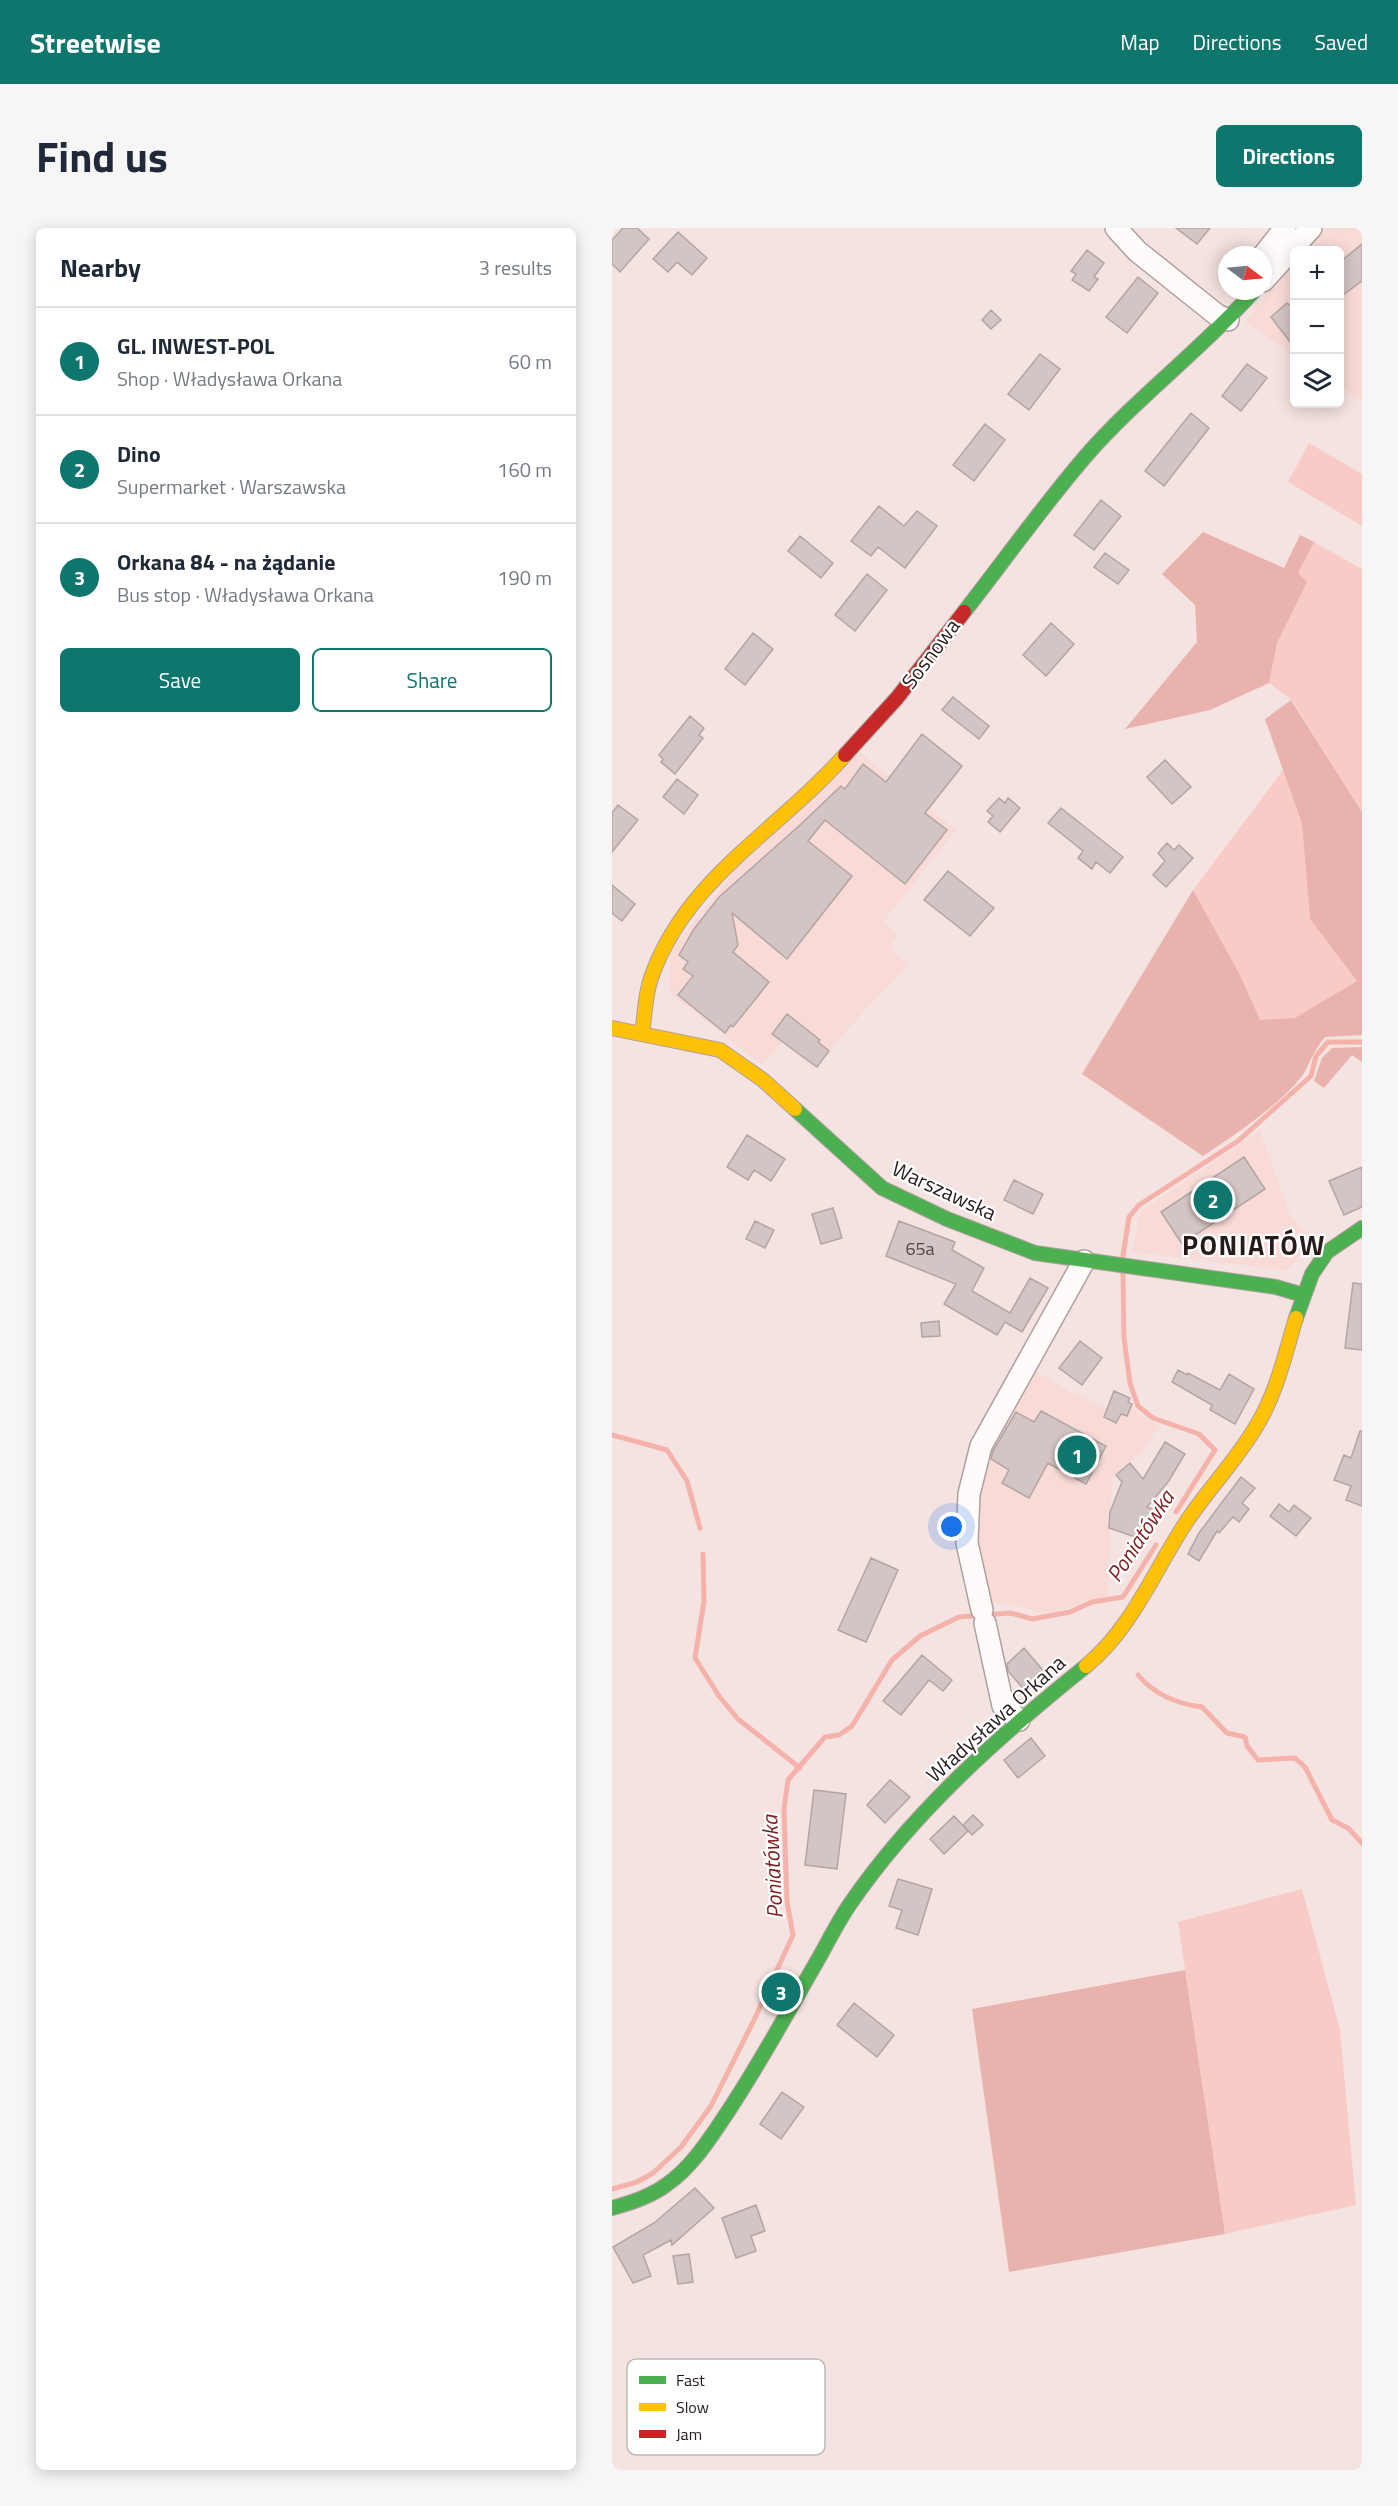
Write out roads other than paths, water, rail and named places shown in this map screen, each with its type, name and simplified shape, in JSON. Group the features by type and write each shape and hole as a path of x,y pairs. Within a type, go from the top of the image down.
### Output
{"street":[{"path":"1116,228 1137,251 1222,317"},
{"path":"1271,246 1285,228"},
{"path":"1272,271 1311,228"},
{"name":"Sosnowa","path":"1222,317 1231,300"},
{"name":"Sosnowa","path":"642,1033 650,981 663,948 680,919 706,885 788,813 835,767 897,698 1084,457 1222,317 1243,300"},
{"name":"Warszawska","path":"612,1028 720,1050 763,1080 882,1188 947,1219 1035,1253 1276,1287 1303,1295"},
{"name":"Władysława Orkana","path":"612,2208 640,2200 658,2190 690,2163 711,2138 747,2083 849,1905 890,1851 969,1766 1019,1720 1104,1651 1134,1612 1185,1524 1257,1426 1275,1389 1303,1295 1312,1274 1327,1252 1362,1228"},
{"path":"1019,1720 1003,1706 983,1616 967,1542 969,1494 981,1446 1084,1261"}],"waterway":[{"name":"Poniatówka","path":"1123,1256 1129,1217 1139,1205 1238,1141 1311,1076 1316,1056 1328,1042 1362,1042"},
{"name":"Poniatówka","path":"1123,1274 1124,1338 1130,1383 1138,1406 1153,1418 1199,1434 1215,1450 1176,1512"},
{"path":"612,1435 667,1450 687,1481 700,1528"},
{"name":"Poniatówka","path":"612,2189 637,2182 653,2173 681,2147 711,2106 793,1935 787,1902 784,1809 788,1780 825,1737 839,1735 852,1726 892,1660 920,1636 959,1617 1011,1613 1032,1619 1070,1612 1092,1602 1123,1597 1156,1545"},
{"path":"703,1554 704,1601 695,1658 719,1696 738,1719 800,1768"},
{"path":"1138,1675 1159,1693 1202,1707 1227,1733 1245,1737 1247,1746 1258,1760 1295,1758 1305,1767 1332,1820 1348,1828 1362,1843"}],"place":[{"name":"Dino","path":"1213,1200"},
{"name":"GL. INWEST-POL","path":"1077,1455"},
{"name":"Orkana 84 - na żądanie","path":"781,1992"}],"district":[{"name":"PONIATÓW","path":"1254,1246"}]}
